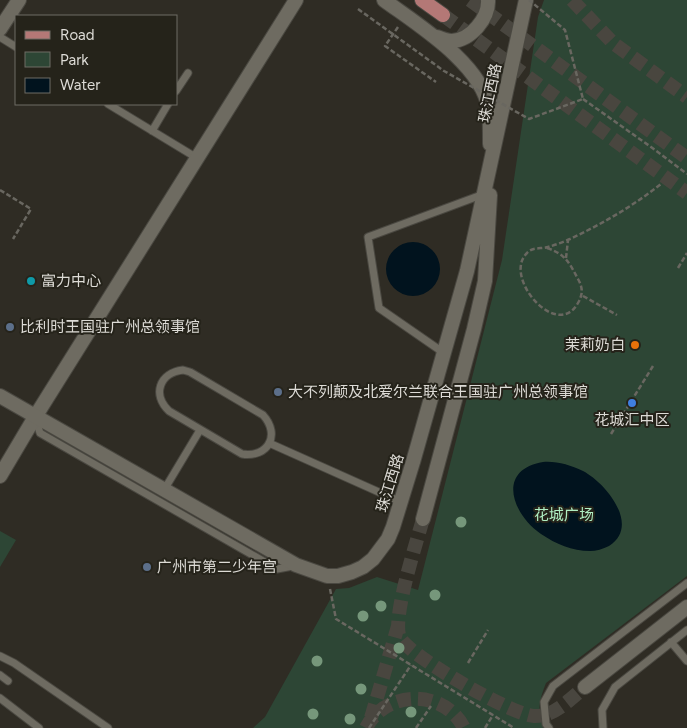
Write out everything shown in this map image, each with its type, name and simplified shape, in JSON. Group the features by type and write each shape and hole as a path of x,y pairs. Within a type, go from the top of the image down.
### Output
{"main road":[{"path":"0,30 18,0"},
{"path":"0,476 296,0"},
{"path":"384,0 432,35 466,66 483,90 488,108 491,164 489,235 485,280 472,338 423,519"},
{"path":"422,0 442,15"},
{"path":"432,35 452,41 462,38 473,31 482,21 489,6 488,0"},
{"name":"珠江西路","path":"0,396 296,565 327,576 338,576 363,567 373,559 388,540 401,502 467,271 528,0"},
{"path":"585,687 687,606"}],"lane":[{"path":"0,37 15,46"},
{"path":"178,88 188,73"},
{"path":"110,105 197,158"},
{"path":"152,130 167,105"},
{"path":"444,353 379,308 368,236 484,194"},
{"path":"176,371 190,372 263,415 269,421 271,428 272,436 269,444 258,454 242,454 169,411 160,400 160,385 169,374 176,371"},
{"path":"35,417 40,434 277,569 296,565"},
{"path":"164,490 200,430"},
{"path":"269,444 401,502"},
{"path":"549,728 546,724 544,702 553,686 687,584"},
{"path":"603,728 602,710 615,687 687,630"},
{"path":"671,642 687,662"},
{"path":"0,656 14,663 108,728"},
{"path":"0,675 8,681"},
{"path":"0,698 39,728"}],"path":[{"path":"528,0 565,30 583,99 687,174"},
{"path":"358,9 444,71 529,118 583,99"},
{"path":"400,24 385,46 436,82"},
{"path":"547,248 558,252 566,259 581,285 583,296 575,310 563,315 552,314 531,297 523,281 521,270 522,257 530,250 547,248 609,220 661,184"},
{"path":"0,190 31,209 13,238"},
{"path":"566,259 568,240"},
{"path":"678,268 687,253"},
{"path":"583,296 617,315"},
{"path":"611,434 653,366"},
{"path":"329,588 336,619 514,728"},
{"path":"468,663 488,630"},
{"path":"369,728 411,665"},
{"path":"416,728 431,706"},
{"path":"485,728 493,715"}],"green space":[{"name":"花城广场","path":"544,0 687,0 687,576 546,683 540,700 540,712 546,728 253,728 265,717 336,589 349,588 377,577 418,590 502,260 538,17"},
{"path":"0,531 16,540 0,567"}],"water":[{"path":"413,242 423,244 432,250 438,259 440,269 438,279 432,288 423,294 413,296 403,294 394,288 388,279 386,269 388,259 394,250 403,244"},
{"path":"543,462 563,464 583,471 610,495 621,517 622,528 618,538 609,546 600,550 590,551 564,546 541,534 522,515 516,505 514,483 519,474 528,467"}],"tunnel":[{"path":"470,0 687,158"},
{"path":"572,0 613,43 687,97"},
{"path":"443,15 687,193"},
{"path":"423,519 406,580 399,615 398,629 400,638 408,647 463,684 505,706 534,716 548,714 568,702 585,687"},
{"path":"371,718 398,626"},
{"path":"366,728 375,715 387,706 400,701 415,699 429,700 443,706 455,715 464,728"}],"place":[{"name":"富力中心","path":"31,281"},
{"name":"比利时王国驻广州总领事馆","path":"10,327"},
{"name":"茉莉奶白","path":"635,345"},
{"name":"大不列颠及北爱尔兰联合王国驻广州总领事馆","path":"278,392"},
{"name":"花城汇中区","path":"632,403"},
{"name":"广州市第二少年宫","path":"147,567"}]}
